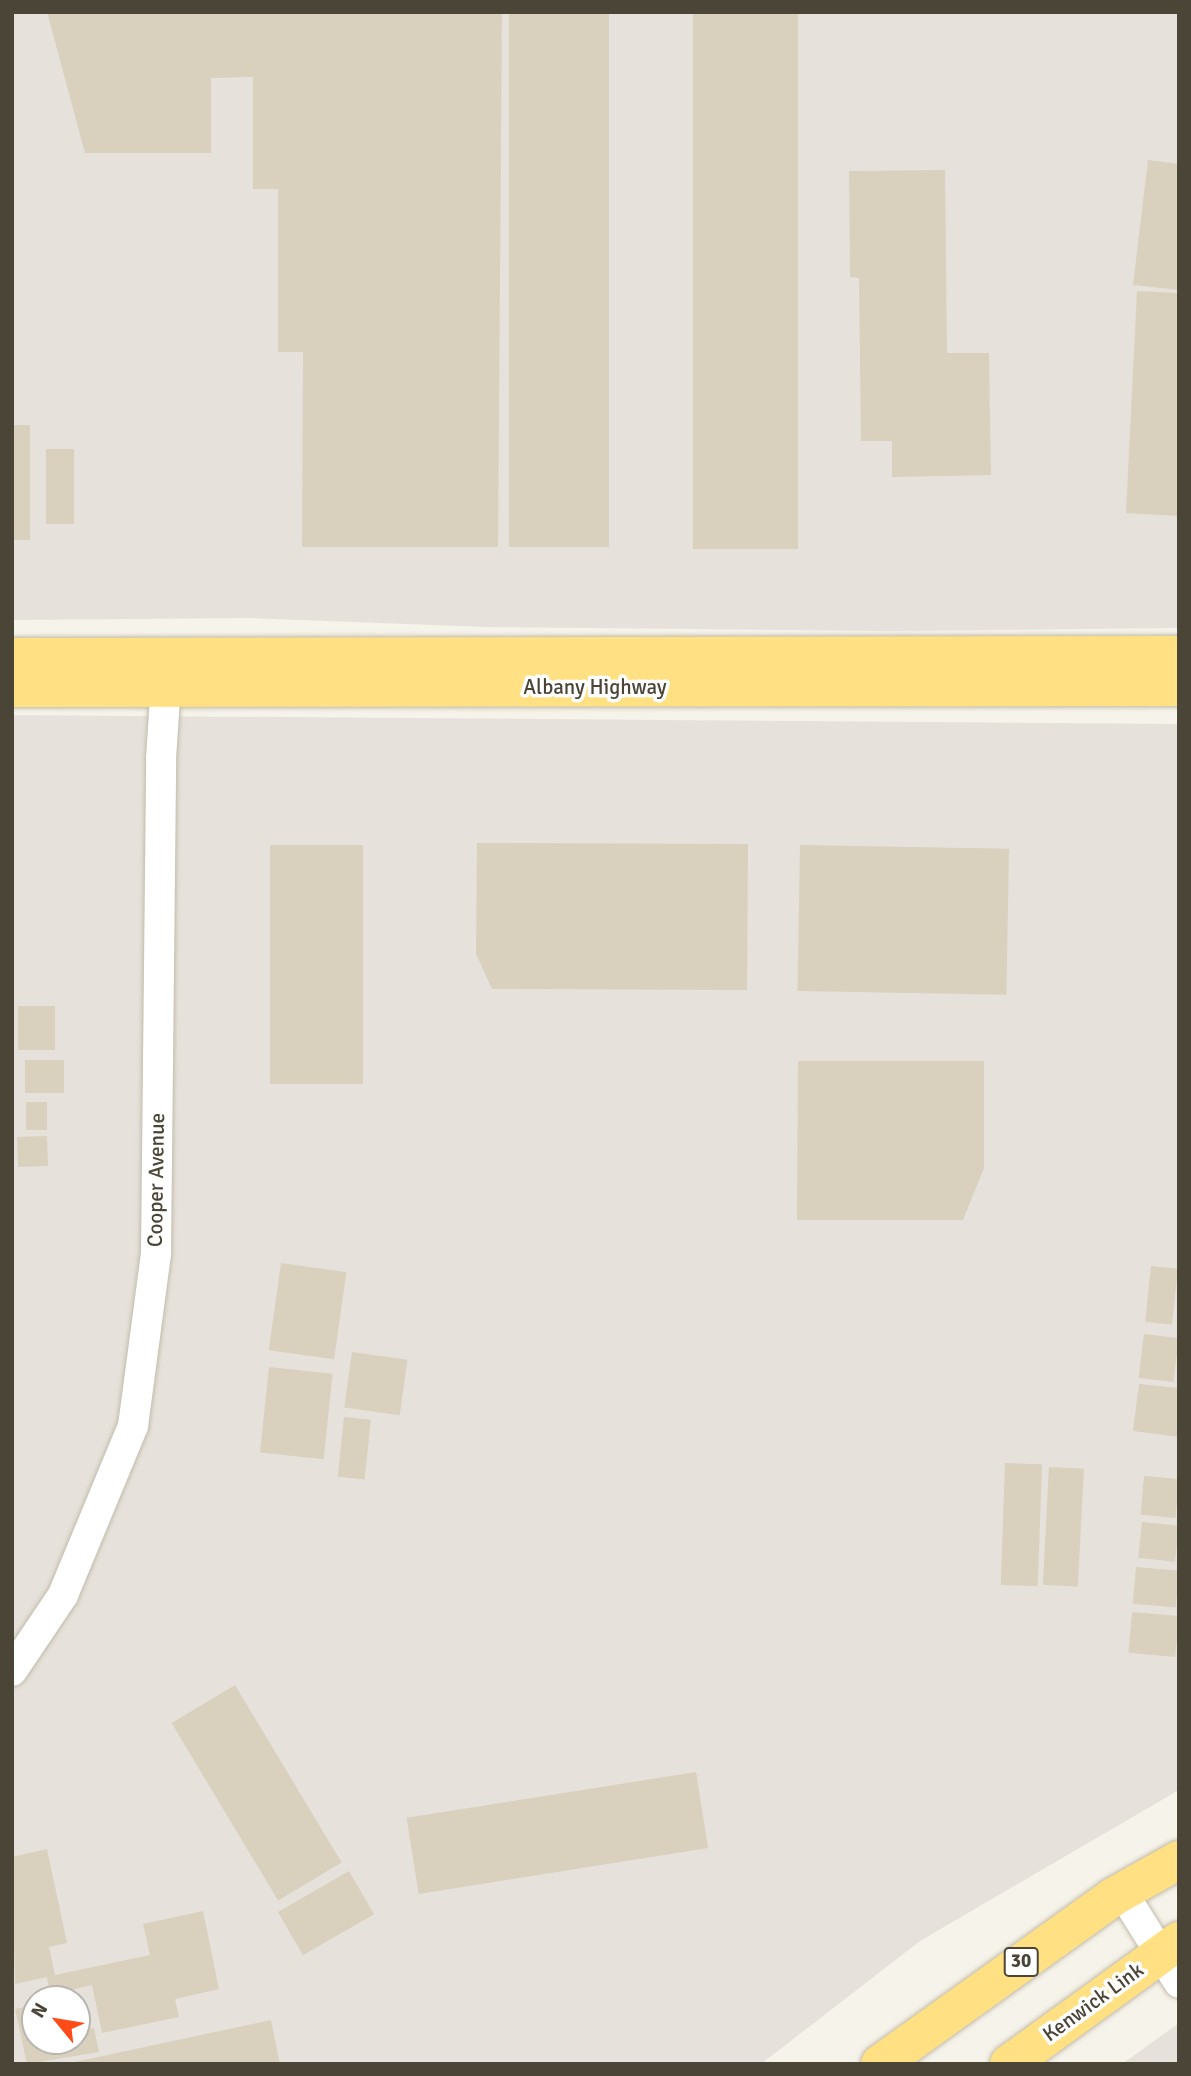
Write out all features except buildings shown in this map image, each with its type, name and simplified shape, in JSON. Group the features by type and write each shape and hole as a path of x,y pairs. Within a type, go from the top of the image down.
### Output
{"highway":[{"name":"Albany Highway","path":"12,688 167,674 1179,655"},
{"name":"Albany Highway","path":"12,657 167,674 1179,687"},
{"name":"30","path":"880,2064 1122,1892 1175,1871"},
{"name":"Kenwick Link","path":"1009,2064 1172,1959"}],"street":[{"name":"Cooper Avenue","path":"12,1671 63,1595 133,1426 156,1254 167,674"},
{"path":"1122,1892 1172,1959"}],"shaded area":[{"path":"12,12 1179,12 1179,628 886,631 486,627 249,618 12,620"},
{"path":"12,715 1179,724 1179,1790 920,1941 761,2064 12,2064"},
{"path":"1179,2023 1179,2064 1122,2064"}]}
